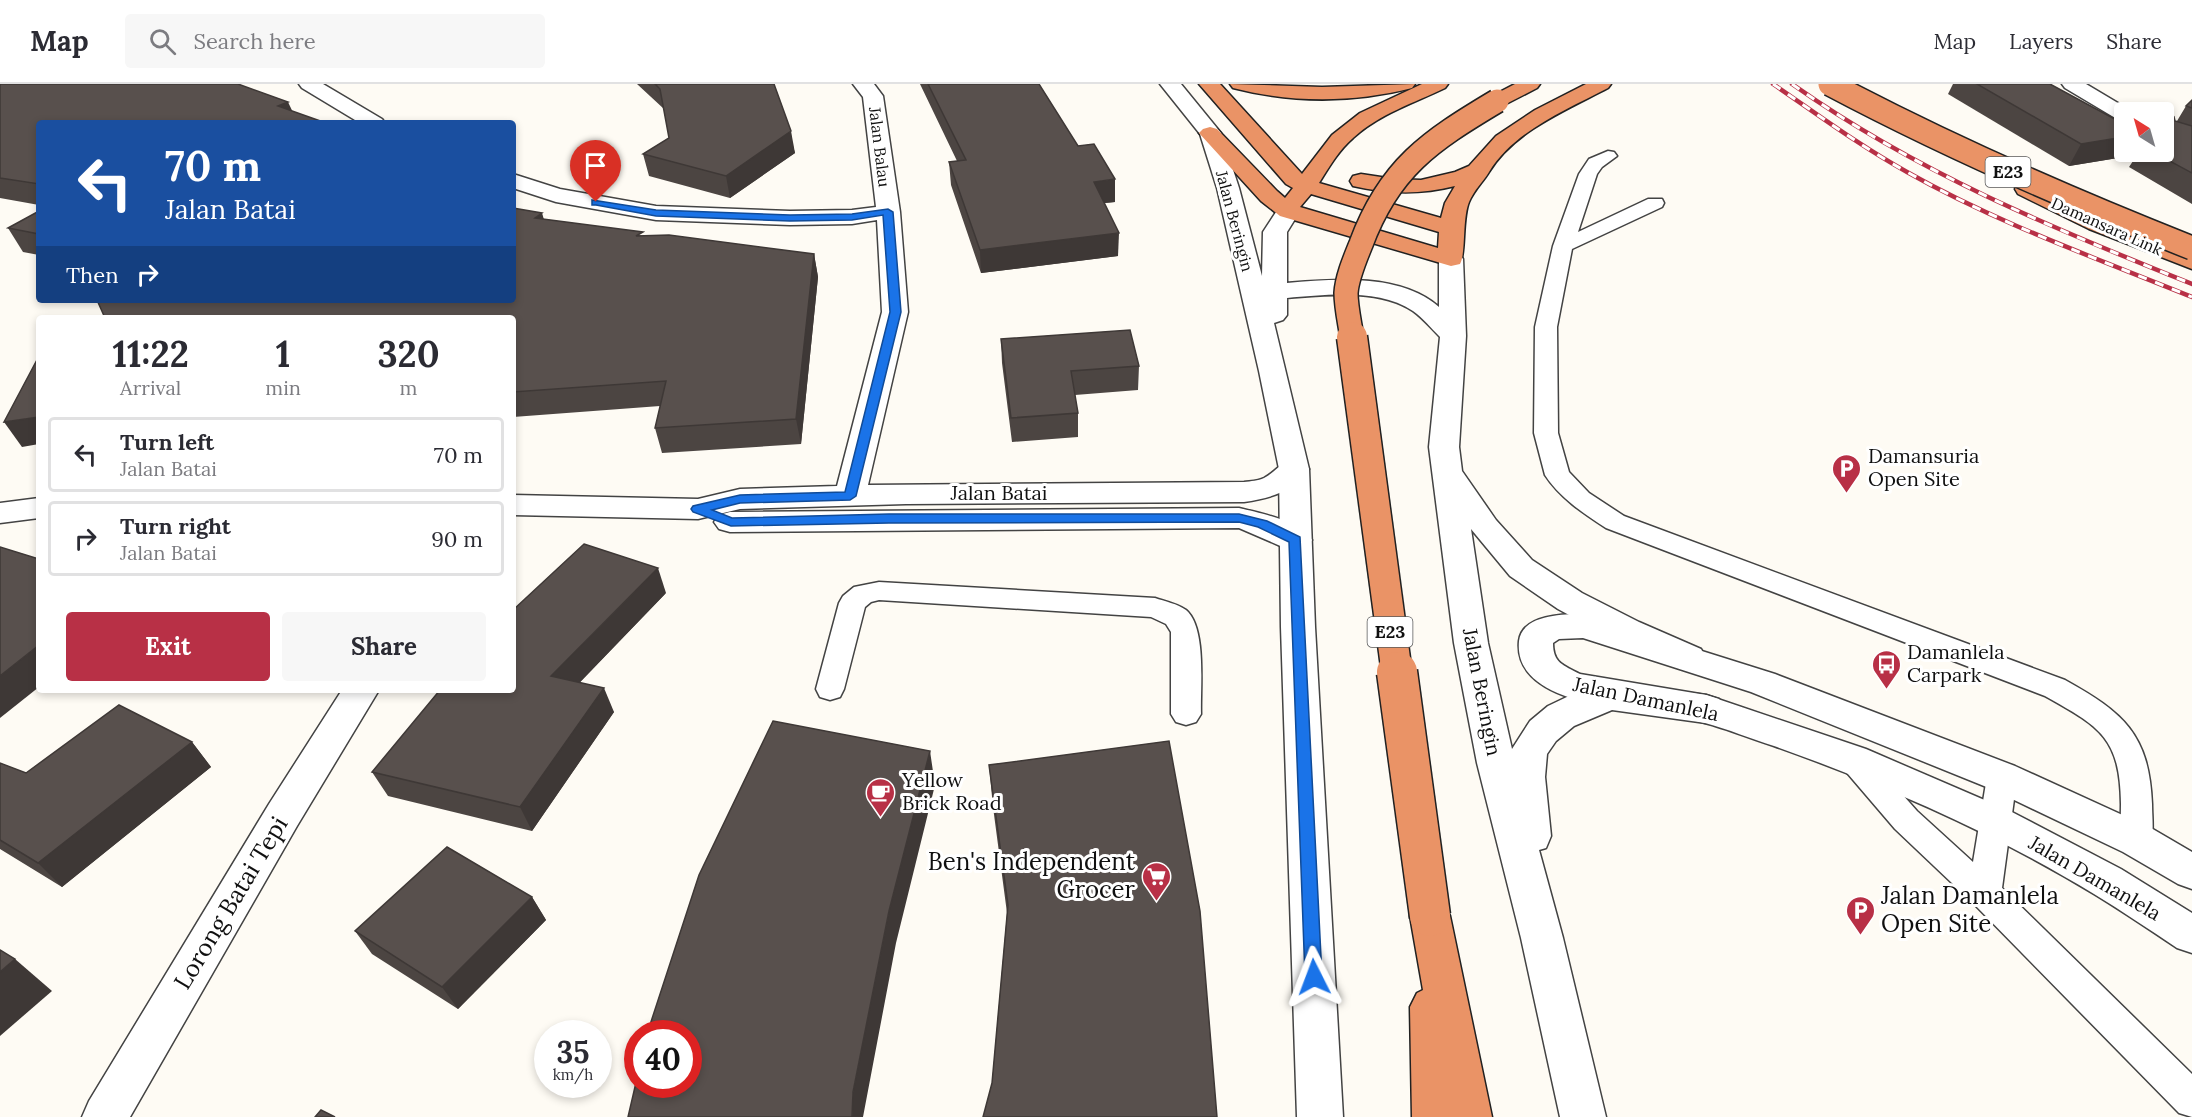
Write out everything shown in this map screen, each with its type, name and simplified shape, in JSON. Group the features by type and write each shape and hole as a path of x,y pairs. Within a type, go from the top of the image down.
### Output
{"highway":[{"path":"1209,84 1294,179 1306,186 1452,228"},
{"path":"1240,84 1277,92 1320,95 1369,91 1405,84"},
{"path":"1288,211 1326,157 1348,131 1374,115 1438,84"},
{"name":"E23","path":"1435,1117 1430,916 1346,292 1357,248 1394,180 1420,152 1457,126 1530,84"},
{"path":"1210,133 1269,196 1288,211 1451,259 1452,228 1459,197 1507,137 1537,118 1601,84"},
{"name":"Damansara Link","path":"1830,84 1888,116 2192,262"},
{"name":"Damansara Link","path":"1851,84 1890,114 1996,174 2098,218 2192,248"},
{"path":"1326,157 1342,172 1361,181 1393,187 1425,188 1453,181 1479,170"},
{"path":"2098,218 2192,268"},
{"path":"1430,916 1469,1117"}],"street":[{"path":"309,84 370,120"},
{"name":"Jalan Balau","path":"850,496 895,312 888,212 873,96 863,84"},
{"name":"Jalan Beringin","path":"1170,84 1210,133 1228,188 1274,371 1294,469 1320,1117"},
{"path":"2072,84 2114,109"},
{"path":"516,182 556,195 656,213 790,218 852,217 888,212"},
{"name":"Jalan Beringin","path":"1274,371 1275,232 1288,211"},
{"name":"Jalan Beringin","path":"1451,259 1453,336 1444,447 1471,643 1496,763 1542,938 1583,1117"},
{"path":"1275,292 1322,287 1381,292 1405,297 1421,305 1453,336"},
{"path":"1444,447 1455,484 1485,527 1521,568 1570,601 1627,631 1689,658"},
{"name":"Jalan Batai","path":"516,505 698,509 740,499 1244,492 1269,489 1280,483 1294,469"},
{"path":"0,513 36,508"},
{"name":"Jalan Batai","path":"698,509 731,522 1239,518 1262,524 1296,540"},
{"name":"Jalan Damanlela","path":"2192,872 2137,840 2002,777 1816,703 1689,658 1584,626 1552,627 1536,638 1536,657 1548,674 1572,686 1706,710 1853,759 1996,822 2107,881 2192,935"},
{"name":"Lorong Batai Tepi","path":"105,1117 283,815 358,693"},
{"path":"1542,938 1526,777 1529,751 1543,731 1561,716 1584,705 1612,697 1706,710"}],"lane":[{"path":"1608,156 1595,163 1588,174 1563,246 1546,327 1545,433 1557,475 1580,499 1615,522 2055,688 2097,712 2121,737 2133,762 2137,840"},
{"path":"1563,246 1654,203"},
{"path":"2098,218 2192,254"},
{"path":"830,689 853,603 863,594 879,591 1155,608 1176,617 1185,631 1186,714"},
{"path":"1853,759 1906,820 1985,893 2192,1100"},
{"path":"1985,893 2002,777"}],"building":[{"path":"0,84 238,84 288,102 278,106 318,120 36,120 36,184 0,178"},
{"path":"655,84 774,84 791,131 726,176 643,154 669,138 660,89"},
{"path":"928,84 1039,84 1078,146 1094,144 1115,179 1094,182 1119,233 980,250 949,162 966,160"},
{"path":"1977,84 2050,84 2114,119 2114,139 2081,144"},
{"path":"2192,100 2192,108 2186,106"},
{"path":"2174,117 2175,121 2192,126 2192,173 2172,162 2174,162"},
{"path":"516,209 542,213 535,218 643,232 636,236 669,235 814,254 796,419 655,428 666,381 516,392 516,315 104,315 98,303 516,303"},
{"path":"36,213 36,233 8,228"},
{"path":"1130,330 1139,366 1071,371 1078,413 1011,418 1001,339"},
{"path":"36,362 36,417 4,422"},
{"path":"584,544 658,568 551,676 604,688 520,807 372,772 438,693 516,693 516,607"},
{"path":"0,547 36,558 36,647 0,676"},
{"path":"119,705 192,742 38,863 0,840 0,763 26,773"},
{"path":"773,721 930,751 889,911 853,1092 852,1117 628,1117 632,1098 702,1098 702,1020 652,1020 699,875"},
{"path":"1169,741 1200,911 1217,1117 983,1117 992,1083 1008,905 989,765"},
{"path":"447,847 532,897 442,987 355,931"},
{"path":"0,950 15,959 0,972"},
{"path":"321,1110 335,1117 315,1117"}],"railway":[{"path":"1773,84 1872,152 1976,208 2192,297"},
{"path":"1792,84 1840,116 1936,171 2036,219 2192,284"}],"place":[{"name":"Damansuria Open Site","path":"1847,494"},
{"name":"Damanlela Carpark","path":"1886,690"},
{"name":"Yellow Brick Road","path":"881,818"},
{"name":"Ben's Independent Grocer","path":"1156,902"},
{"name":"Jalan Damanlela Open Site","path":"1860,936"}],"route":[{"path":"596,202 656,213 790,218 852,217 888,212 895,312 850,496 740,499 698,509 731,522 1239,518 1262,524 1296,540 1314,977"}]}
